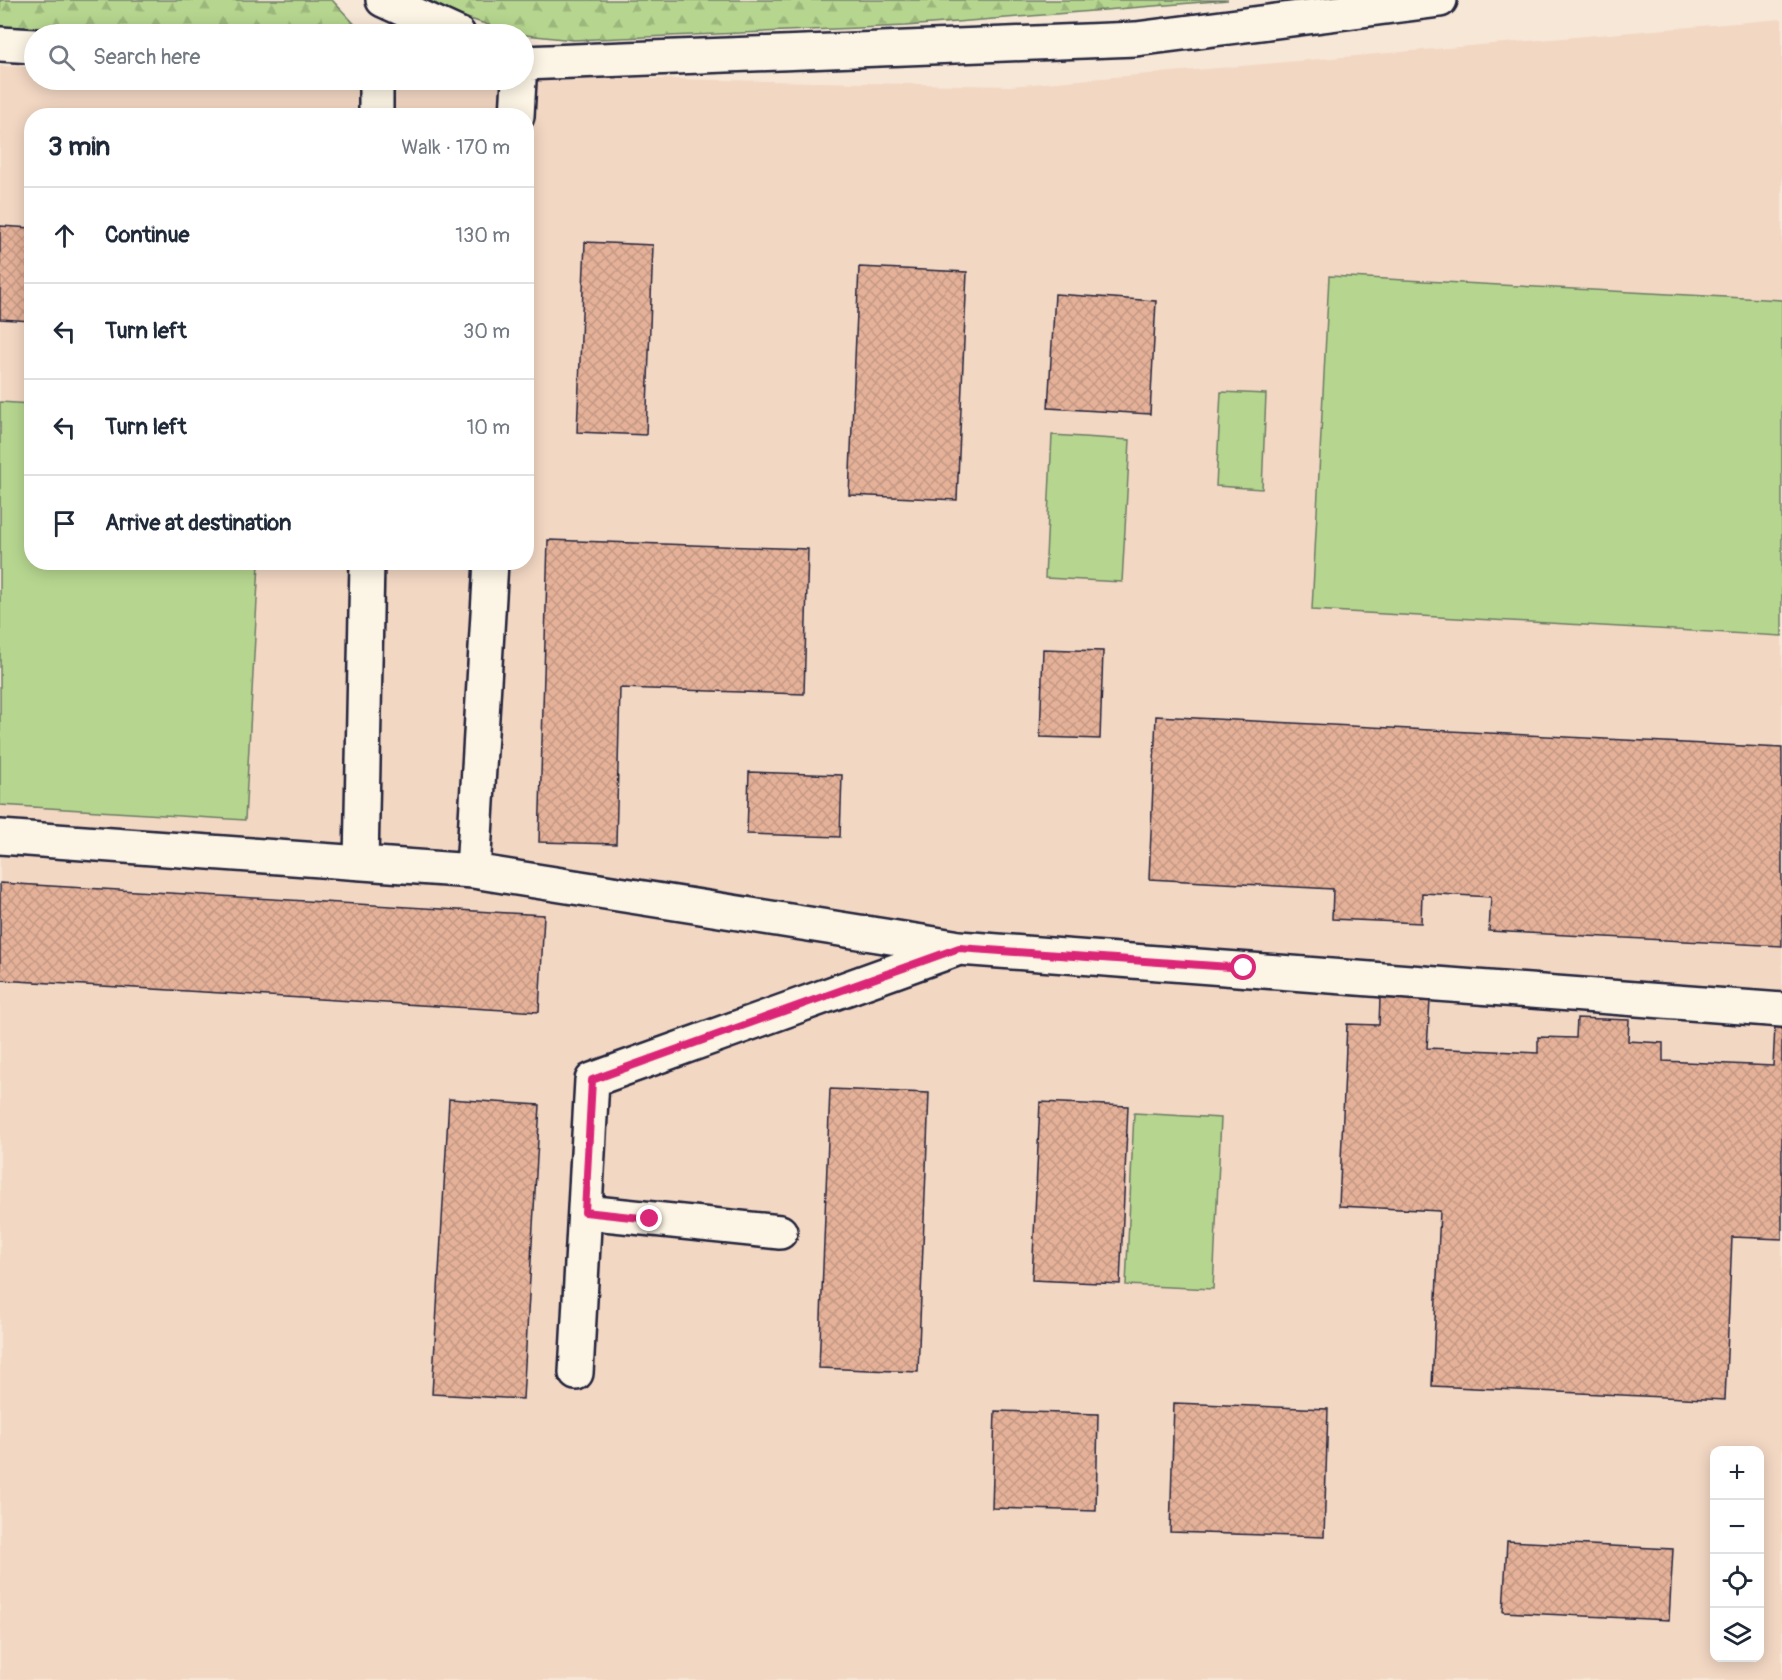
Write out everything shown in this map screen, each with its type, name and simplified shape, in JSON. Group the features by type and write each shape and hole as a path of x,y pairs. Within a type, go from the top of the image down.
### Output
{"lane":[{"path":"383,0 436,24"},
{"path":"534,63 1136,39 1440,0"},
{"path":"0,44 24,45"},
{"path":"376,90 376,108"},
{"path":"517,108 518,90"},
{"path":"361,863 367,570"},
{"path":"473,871 491,570"},
{"path":"0,837 473,871 959,948 1782,1010"},
{"path":"576,1373 592,1080 959,948"},
{"path":"585,1212 780,1232"}],"shaded area":[{"path":"1782,19 1782,1680 0,1680 0,66 24,67 24,90 534,90 534,76 1010,86"}],"green space":[{"path":"0,0 332,0 355,24 24,24 24,27 0,27"},
{"path":"427,0 1228,0 906,26 573,40 534,36 534,24 485,24"},
{"path":"1329,276 1782,300 1782,636 1312,610"},
{"path":"1221,392 1266,394 1262,489 1216,486"},
{"path":"0,402 24,404 24,570 259,570 245,820 0,805"},
{"path":"1052,435 1130,440 1122,582 1045,578"},
{"path":"1134,1113 1221,1118 1213,1289 1126,1285"}],"building":[{"path":"0,226 24,228 24,320 0,319"},
{"path":"585,242 653,245 646,435 577,432"},
{"path":"859,267 967,272 957,500 849,495"},
{"path":"1055,294 1156,301 1150,414 1048,408"},
{"path":"548,540 808,549 804,694 620,688 616,844 539,842"},
{"path":"1043,649 1103,651 1100,739 1040,737"},
{"path":"1156,716 1782,748 1782,946 1489,931 1491,897 1422,893 1421,923 1332,919 1333,889 1149,879"},
{"path":"749,772 842,775 840,837 747,834"},
{"path":"0,883 544,915 539,1012 0,980"},
{"path":"1380,998 1430,1001 1427,1048 1538,1053 1538,1037 1576,1038 1577,1018 1629,1020 1628,1041 1663,1043 1663,1061 1773,1066 1775,1026 1782,1027 1782,1239 1732,1237 1725,1400 1432,1386 1440,1211 1339,1206 1347,1024 1379,1025"},
{"path":"830,1089 929,1093 918,1372 819,1368"},
{"path":"449,1099 540,1105 523,1399 432,1394"},
{"path":"1040,1102 1128,1106 1120,1284 1032,1280"},
{"path":"1174,1403 1328,1409 1324,1537 1170,1532"},
{"path":"995,1411 1098,1414 1096,1511 992,1508"},
{"path":"1507,1541 1673,1549 1669,1620 1503,1612"}],"route":[{"path":"650,1219 585,1212 592,1080 959,948 1244,968"}]}
